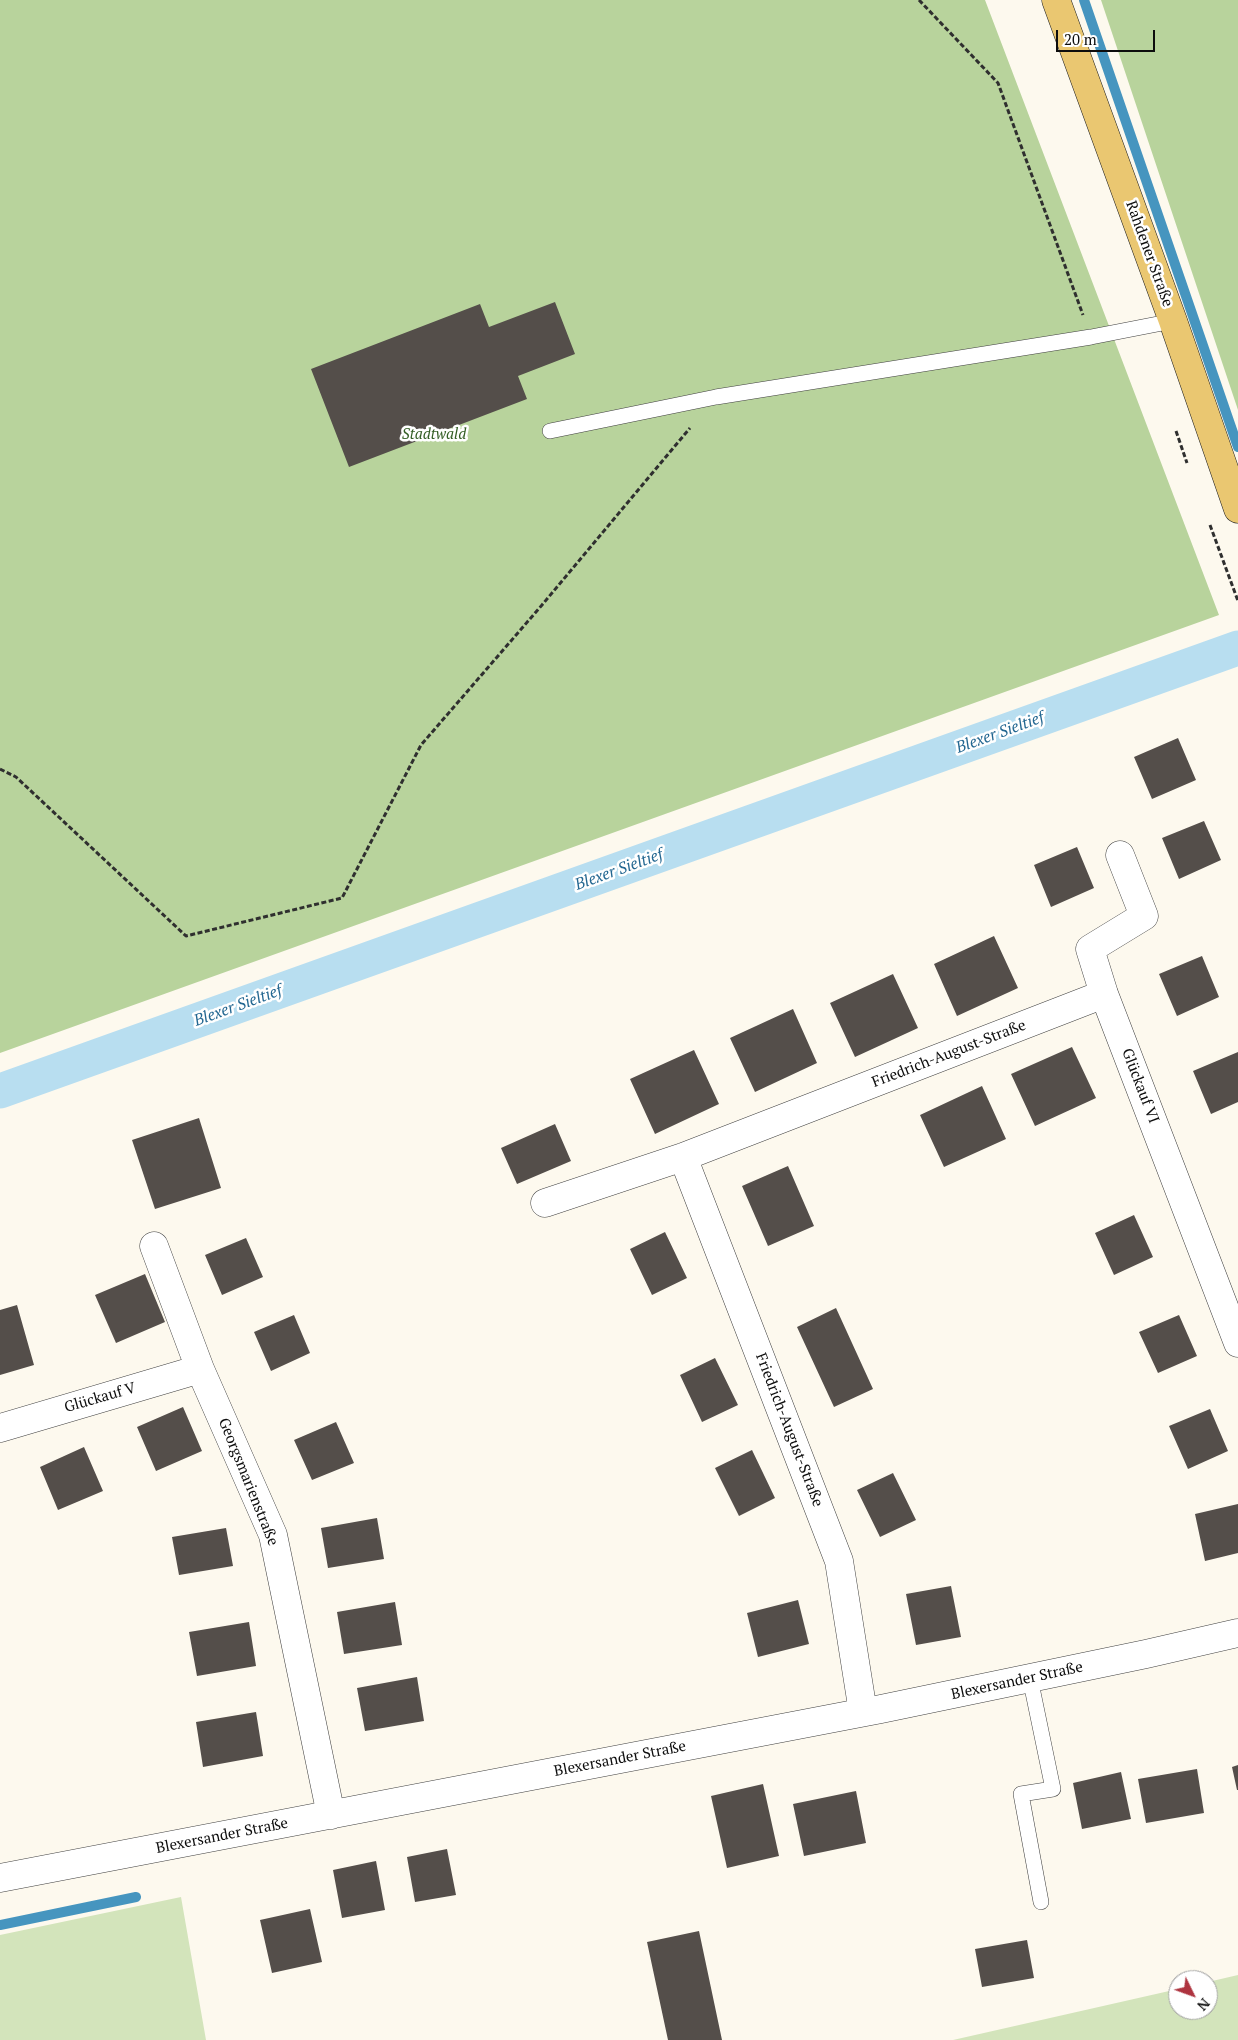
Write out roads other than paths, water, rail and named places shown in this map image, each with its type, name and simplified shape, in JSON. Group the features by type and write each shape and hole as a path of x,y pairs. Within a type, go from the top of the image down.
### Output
{"main road":[{"name":"Rahdener Straße","path":"1056,0 1173,320 1238,509"}],"street":[{"name":"Glückauf VI","path":"1120,854 1144,916 1090,949 1104,994 1238,1343"},
{"name":"Friedrich-August-Straße","path":"545,1202 683,1157 1104,994"},
{"name":"Friedrich-August-Straße","path":"683,1157 839,1560 862,1712"},
{"name":"Georgsmarienstraße","path":"154,1246 200,1369 273,1535 331,1815"},
{"name":"Glückauf V","path":"0,1428 200,1369"},
{"name":"Blexersander Straße","path":"0,1878 862,1712 1238,1633"}],"lane":[{"path":"550,431 716,397 1091,337 1173,320"},
{"path":"1030,1678 1053,1789 1021,1794 1041,1902"}],"waterway":[{"path":"1084,0 1238,447"},
{"name":"Blexer Sieltief","path":"0,1091 1238,648"},
{"path":"0,1925 136,1897"}],"park label":[{"name":"Stadtwald","path":"434,435"}]}
